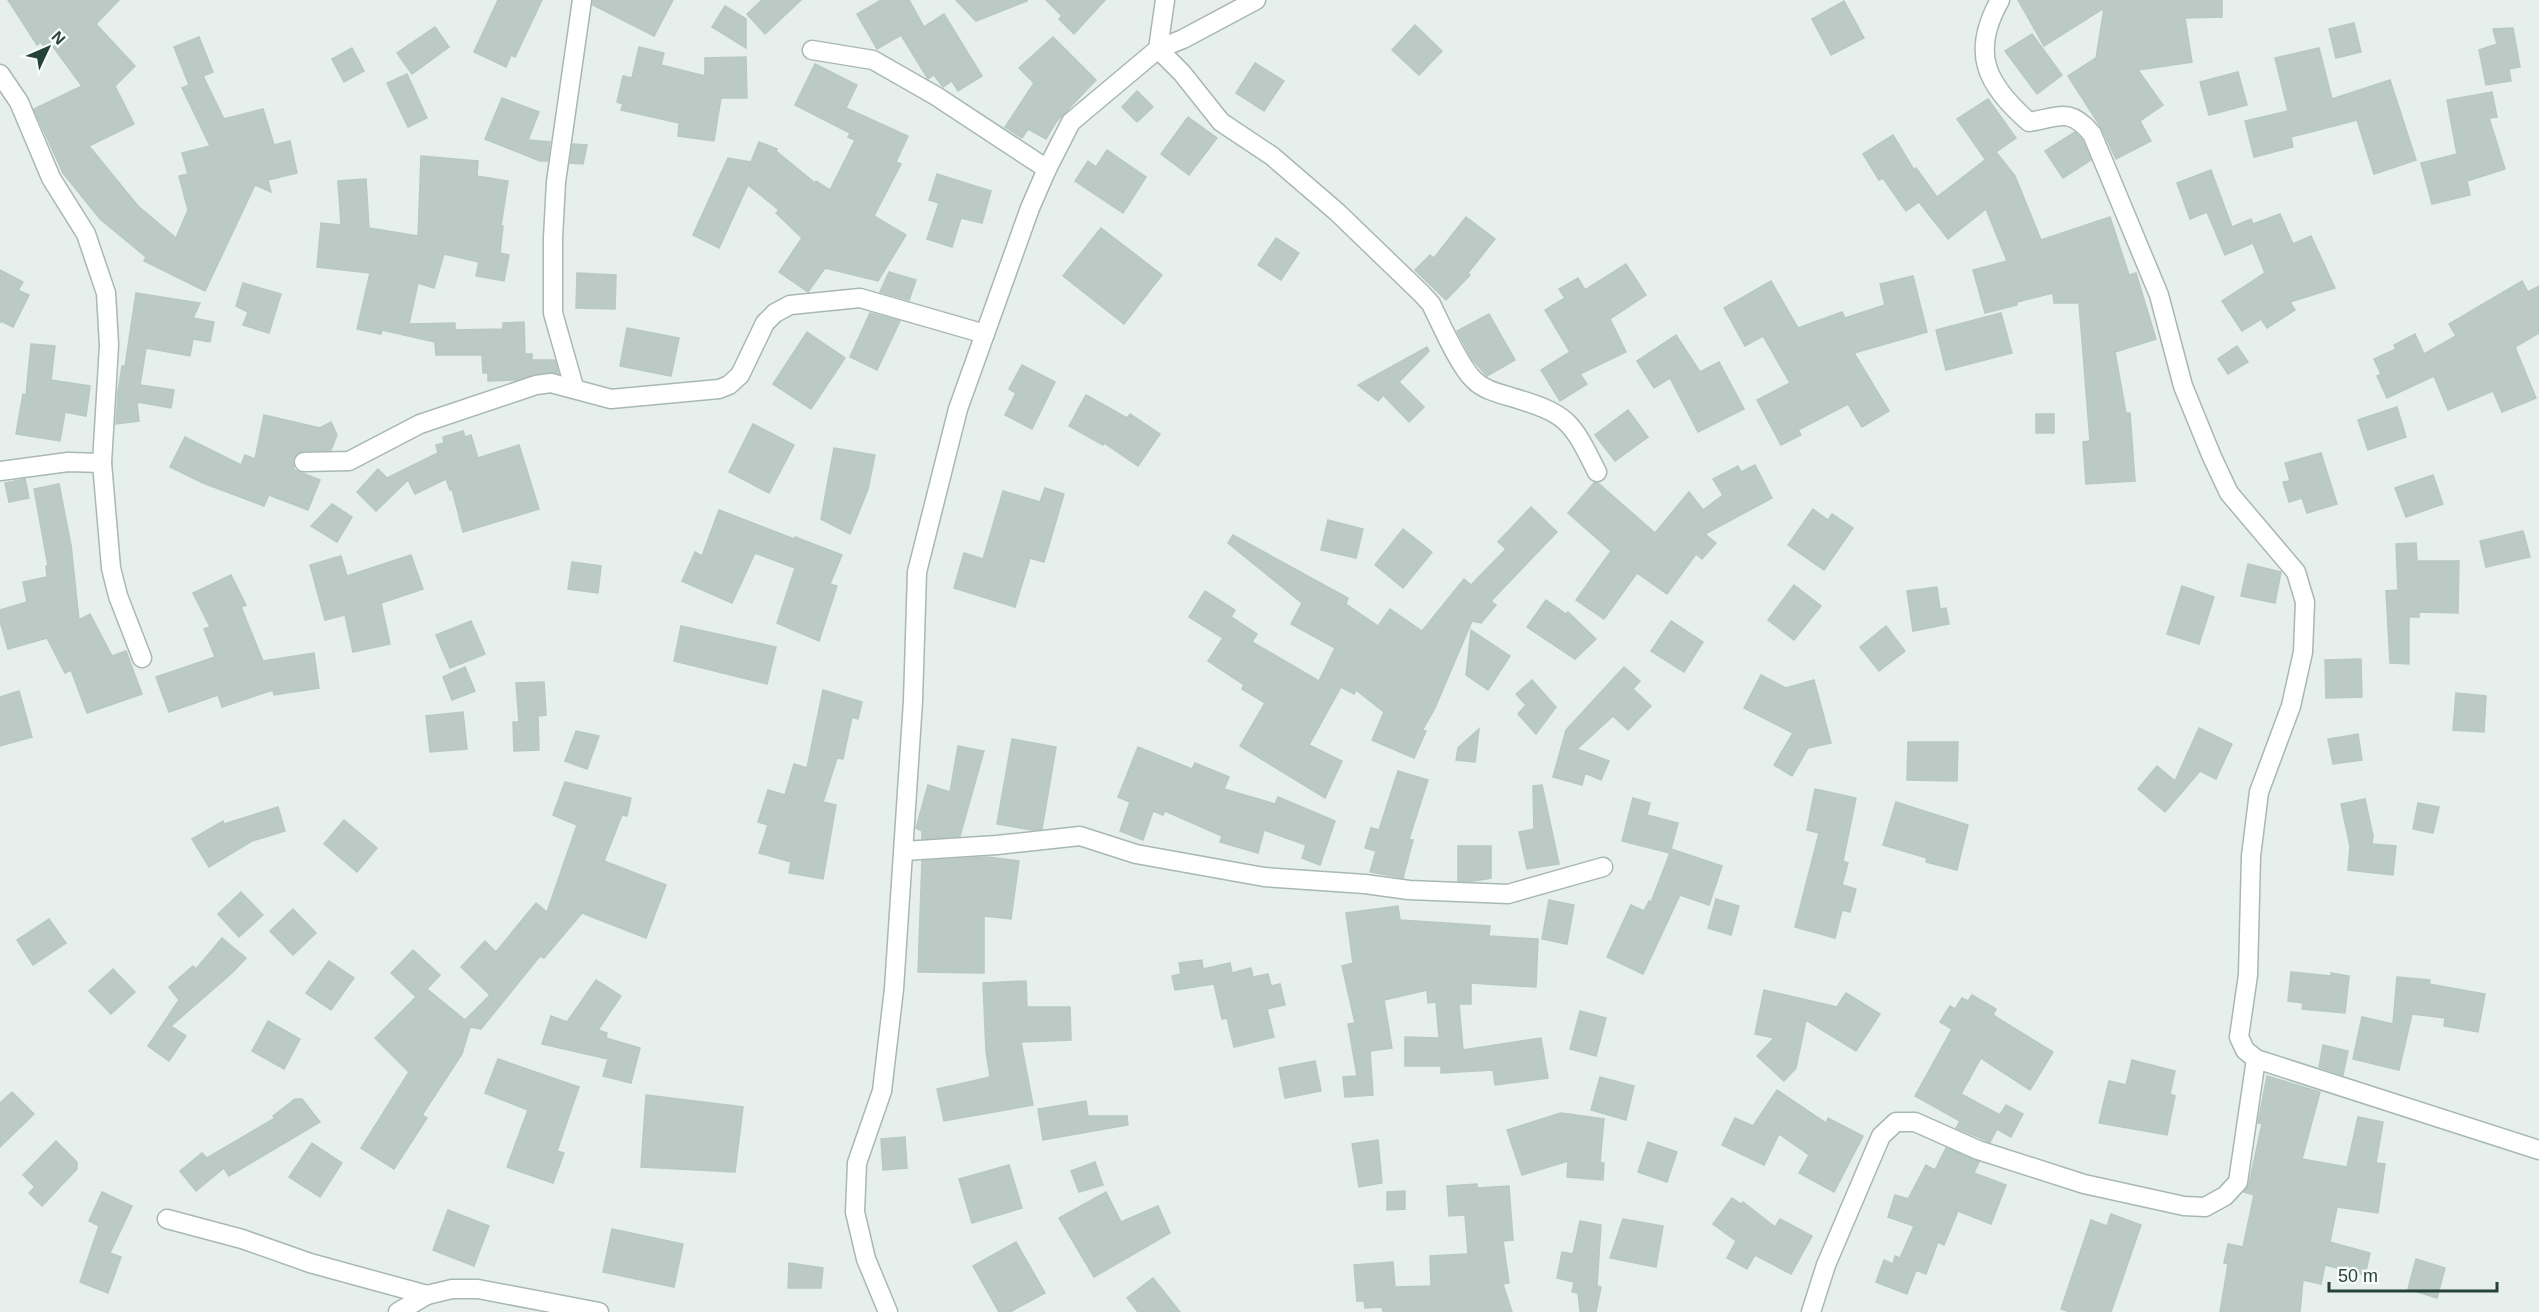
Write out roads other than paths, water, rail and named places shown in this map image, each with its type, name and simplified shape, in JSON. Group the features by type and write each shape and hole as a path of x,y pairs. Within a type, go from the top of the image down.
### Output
{"street":[{"path":"574,387 553,313 553,238 556,182 582,0"},
{"path":"1158,49 1164,0"},
{"path":"888,1312 866,1259 855,1212 857,1163 882,1091 894,989 904,851 917,572 958,409 1030,208 1071,122 1158,49 1183,39 1256,0"},
{"path":"2000,0 1983,43 1985,62 1995,82 2014,108 2029,122 2071,115 2082,122 2092,134 2159,295 2183,386 2212,457 2229,493 2296,572 2305,602 2304,651 2290,706 2259,792 2251,856 2248,975 2239,1037 2245,1050 2256,1059 2539,1150"},
{"path":"1158,49 1182,73 1221,122 1272,156 1336,212 1422,294 1431,304 1473,379 1487,390 1543,407 1568,421 1580,438 1597,472"},
{"path":"812,50 873,60 936,96 1047,169"},
{"path":"0,74 19,102 51,178 86,234 106,293 109,345 102,463 111,568 118,596 142,658"},
{"path":"304,462 349,461 420,424 536,385 551,383 574,387 611,399 719,389 729,385 740,375 765,323 775,313 790,305 860,298 985,334"},
{"path":"0,471 68,462 102,463"},
{"path":"904,851 997,845 1080,836 1136,854 1264,877 1365,884 1409,890 1508,894 1603,867"},
{"path":"1811,1312 1826,1264 1881,1136 1896,1122 1915,1122 1978,1150 2084,1184 2184,1206 2205,1207 2225,1196 2238,1182 2256,1059"},
{"path":"167,1219 242,1239 310,1263 427,1295"},
{"path":"398,1312 427,1295 452,1289 478,1289 599,1312"}]}
